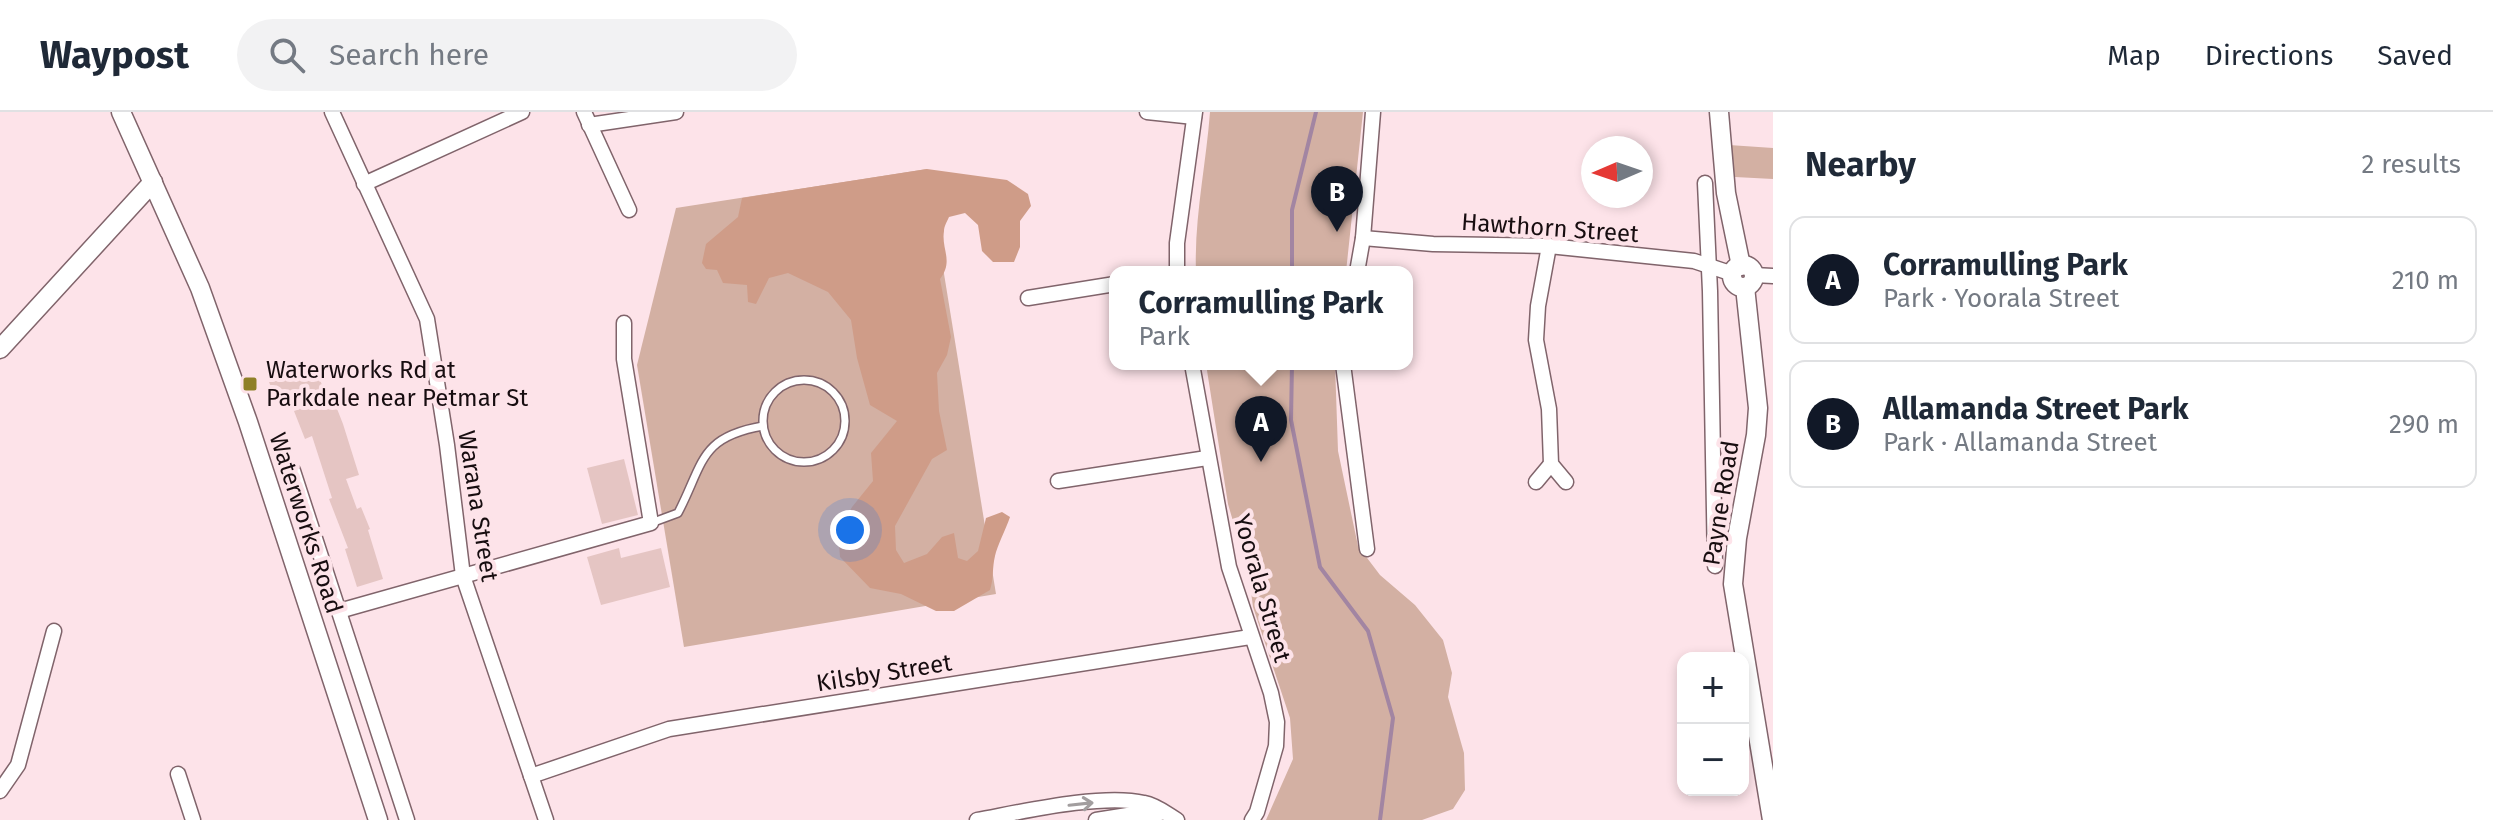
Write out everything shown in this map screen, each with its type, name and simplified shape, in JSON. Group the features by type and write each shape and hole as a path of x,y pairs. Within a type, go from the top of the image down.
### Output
{"main road":[{"name":"Waterworks Road","path":"121,112 200,288 248,422 378,818"},
{"name":"Payne Road","path":"1719,112 1726,193 1749,276 1758,408 1737,538 1733,584 1772,820"},
{"path":"0,349 153,182"}],"street":[{"name":"Warana Street","path":"332,112 427,319 463,576 546,820"},
{"path":"364,184 522,112"},
{"path":"629,210 587,119 676,112"},
{"path":"1147,112 1194,114 1177,243 1177,266"},
{"path":"1358,266 1373,112"},
{"name":"Payne Road","path":"1705,183 1715,566"},
{"name":"Hawthorn Street","path":"1363,238 1433,244 1549,246 1694,261 1709,268 1749,276"},
{"path":"1549,246 1538,306 1536,340 1549,409 1551,464 1566,482"},
{"path":"1028,298 1109,285"},
{"path":"339,611 651,523 624,359 624,323"},
{"name":"Yoorala Street","path":"1193,370 1229,567 1271,693 1277,722 1276,746 1252,820"},
{"path":"1344,370 1367,549"},
{"path":"1058,481 1207,458"},
{"path":"1536,482 1551,464"},
{"path":"293,471 407,820"},
{"path":"0,791 18,765 54,631"},
{"name":"Kilsby Street","path":"531,776 669,729 1250,637"},
{"path":"178,774 193,820"},
{"path":"369,793 395,783"},
{"path":"977,820 1051,807 1123,800 1148,803 1172,816"},
{"path":"378,818 402,805"},
{"path":"1096,820 1134,814 1172,816"}],"lane":[{"path":"805,380 830,389 844,413 845,426 841,439 823,458 811,462 785,458 767,439 763,426 769,399 791,382 805,380"},
{"path":"651,523 678,513 698,467 722,439 736,431 763,426"}],"shaded area":[{"path":"1210,112 1363,112 1347,266 1196,266 1198,212"},
{"path":"1729,145 1773,148 1773,179 1735,177"},
{"path":"927,169 996,594 684,647 637,365 676,208"},
{"path":"927,169 1007,180 1028,194 1031,206 1020,221 1020,247 1014,262 993,262 982,251 978,225 965,213 949,217 944,229 947,261 940,279 951,337 947,355 937,373 939,411 947,450 932,459 895,526 896,550 904,563 927,554 942,537 954,533 958,558 967,561 978,551 986,518 1002,512 1010,517 996,552 990,590 954,611 936,611 901,594 870,588 840,557 838,533 852,507 873,481 871,453 897,421 870,405 857,358 851,320 828,292 788,273 769,278 756,304 748,302 747,285 723,283 717,270 706,269 702,263 706,244 738,217 742,198"},
{"path":"1207,370 1335,370 1338,451 1358,546 1380,575 1415,605 1443,640 1452,673 1448,697 1464,753 1465,790 1453,809 1422,820 1266,820 1293,759 1290,718 1253,607 1249,576 1228,504"}],"building":[{"path":"314,364 327,398 332,396 343,424 359,475 346,479 357,509 361,507 370,529 383,579 357,587 345,549 348,548 329,499 332,498 312,436 305,439 294,411 300,409 292,390 275,397 269,382"},
{"path":"624,459 638,515 602,524 587,468"},
{"path":"619,548 621,558 661,548 670,587 601,605 587,557"}],"waterway":[{"path":"1292,266 1292,210 1316,112"},
{"path":"1292,370 1291,420 1320,567 1368,631 1393,718 1380,820"}],"place":[{"name":"Allamanda Street Park","path":"1337,232"},
{"name":"Waterworks Rd at Parkdale near Petmar St","path":"250,384"},
{"name":"Corramulling Park","path":"1261,462"}]}
